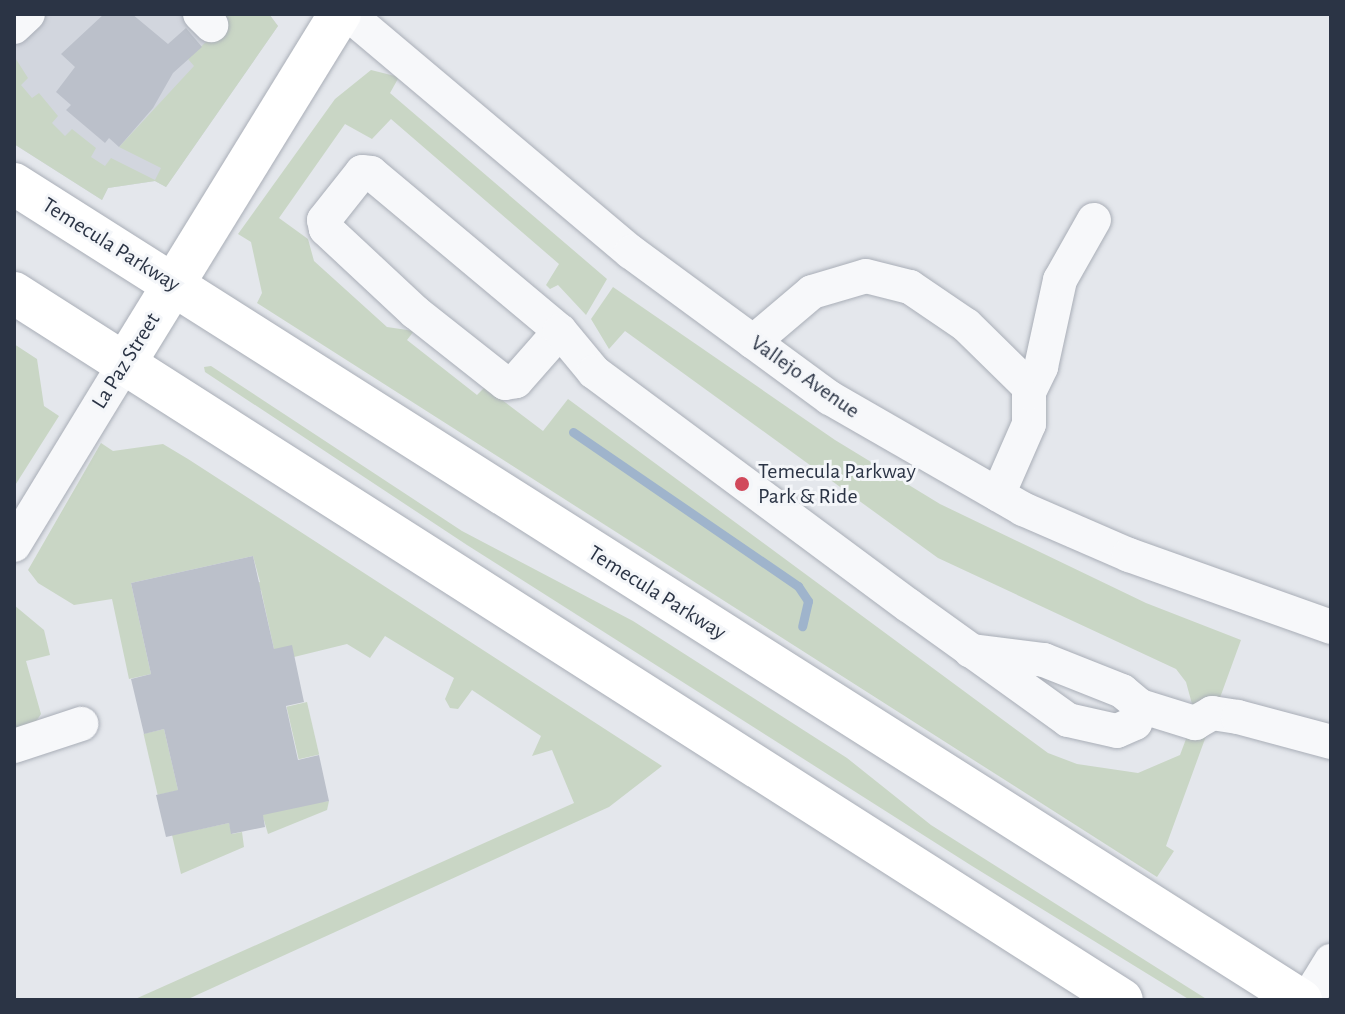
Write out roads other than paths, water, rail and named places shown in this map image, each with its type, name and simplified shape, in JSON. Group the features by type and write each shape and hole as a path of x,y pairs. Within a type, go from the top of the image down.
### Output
{"main road":[{"name":"La Paz Street","path":"125,363 340,14"},
{"name":"Temecula Parkway","path":"14,184 1304,1000"},
{"path":"14,293 1122,1000"}],"street":[{"name":"Vallejo Avenue","path":"348,14 624,262 753,342 830,398 998,495 1129,555 1331,627"},
{"path":"560,331 516,381 505,383 415,312 326,229 324,220 362,172 371,173 560,331 594,372 1068,720 1092,728 1117,731 1135,723 1140,706"},
{"path":"998,495 1029,424 1029,392 1041,367 1060,280 1094,220"},
{"path":"753,342 812,292 866,276 910,287 966,325 1007,361 1029,392"},
{"name":"La Paz Street","path":"14,545 125,363"},
{"path":"971,651 1044,660 1122,691 1140,706 1195,723 1212,713 1331,742"},
{"path":"14,746 81,724"},
{"path":"1304,1000 1331,961"}],"waterway":[{"path":"573,432 798,586 808,601 802,626"}],"place":[{"name":"Temecula Parkway Park & Ride","path":"742,484"}]}
